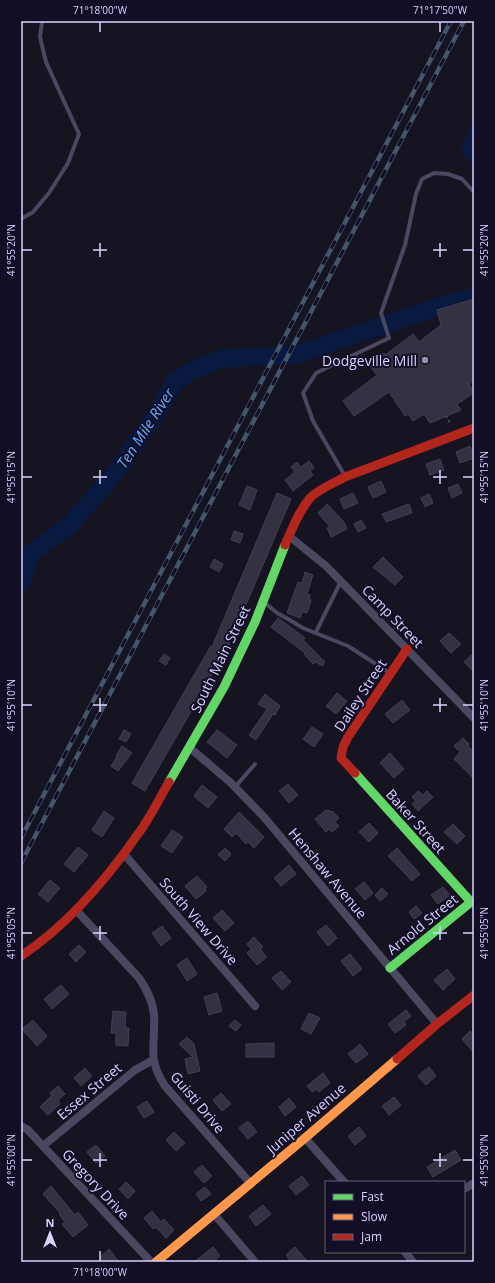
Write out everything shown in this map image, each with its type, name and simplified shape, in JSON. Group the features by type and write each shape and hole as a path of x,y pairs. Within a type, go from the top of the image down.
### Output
{"street":[{"name":"South Main Street","path":"21,956 42,942 76,910 124,854 139,833 224,686 256,622 289,536 302,509 311,497 345,477 474,428"},
{"name":"Camp Street","path":"289,536 326,566 474,718"},
{"name":"Dailey Street","path":"340,758 348,737 407,649"},
{"name":"Henshaw Avenue","path":"189,747 235,787 264,817 437,1024"},
{"name":"Baker Street","path":"340,758 472,902"},
{"name":"South View Drive","path":"124,854 255,1006"},
{"name":"Arnold Street","path":"390,968 472,902"},
{"name":"Guisti Drive","path":"76,910 139,978 146,990 151,1001 154,1014 152,1050 153,1060 159,1078 251,1184"},
{"name":"Juniper Avenue","path":"156,1262 251,1184 437,1024 473,997"},
{"name":"Essex Street","path":"43,1146 135,1070 153,1060"},
{"name":"Gregory Drive","path":"21,1126 28,1130 151,1262"},
{"path":"305,1138 343,1181"},
{"path":"465,1188 474,1183"},
{"path":"214,1214 255,1262"},
{"path":"405,1253 413,1262"}],"lane":[{"path":"21,219 33,212 49,193 68,163 79,134 46,62 40,37 42,21"},
{"path":"345,477 313,421 303,392 316,373 389,338 381,313 405,245 416,194 422,179 434,173 448,174 462,179 474,192"},
{"path":"316,632 341,581"},
{"path":"264,602 277,613 304,628 348,646 391,673"},
{"path":"235,787 255,764"}],"path":[{"path":"446,416 451,425"}],"water":[{"path":"474,120 474,168 461,150"}],"building":[{"name":"Dodgeville Mill","path":"474,299 474,380 469,384 474,393 457,404 461,410 430,423 424,414 413,421 408,414 405,416 389,392 354,416 343,401 377,375 369,365 413,334 419,342 441,325 437,310"},
{"path":"470,446 474,458 460,463 456,452"},
{"path":"440,459 444,470 430,475 426,464"},
{"path":"309,461 314,468 310,471 313,475 293,491 285,480 295,472 291,467 297,462 301,467"},
{"path":"381,481 386,492 373,498 368,487"},
{"path":"458,484 462,493 452,498 448,488"},
{"path":"247,486 257,490 250,510 239,505"},
{"path":"277,493 291,499 228,647 145,791 132,783 211,646 212,647"},
{"path":"353,493 358,503 344,509 340,499"},
{"path":"429,494 433,503 425,507 421,498"},
{"path":"327,504 344,522 347,529 331,537 327,528 330,527 318,513"},
{"path":"409,504 412,513 386,522 382,514"},
{"path":"361,520 366,528 358,532 354,524"},
{"path":"234,531 243,534 240,543 231,540"},
{"path":"383,557 403,577 395,585 373,567"},
{"path":"214,559 223,564 219,572 210,567"},
{"path":"305,572 313,575 307,594 310,595 309,599 311,600 307,613 302,612 300,618 287,613 298,582 302,583"},
{"path":"278,618 305,638 303,640 325,662 322,666 316,662 313,664 304,654 305,653 271,627"},
{"path":"449,633 461,644 451,653 440,641"},
{"path":"474,653 474,672 464,662"},
{"path":"164,654 170,658 166,665 159,661"},
{"path":"337,693 347,701 336,714 326,706"},
{"path":"265,694 280,706 256,740 249,735 267,709 258,704"},
{"path":"402,700 410,710 393,723 385,714"},
{"path":"312,727 323,734 314,747 303,739"},
{"path":"124,730 131,734 126,742 119,739"},
{"path":"217,730 237,745 227,758 207,742"},
{"path":"463,738 474,752 474,779 454,759 460,752 454,746"},
{"path":"122,746 132,753 118,771 111,766"},
{"path":"390,753 404,769 394,778 380,763"},
{"path":"288,784 298,795 289,803 279,791"},
{"path":"202,785 217,797 208,808 194,796"},
{"path":"418,791 423,795 427,791 433,797 418,811 412,804 416,801 412,797"},
{"path":"326,810 332,811 339,818 335,822 339,826 332,832 329,829 326,832 315,819"},
{"path":"104,811 114,818 102,837 92,830"},
{"path":"239,812 264,837 254,848 248,842 246,844 236,833 232,837 224,829"},
{"path":"369,823 378,833 369,842 359,832"},
{"path":"453,824 465,836 457,844 444,832"},
{"path":"172,830 183,837 172,853 161,846"},
{"path":"78,847 88,855 74,872 64,864"},
{"path":"225,848 231,854 225,861 218,855"},
{"path":"397,848 420,874 412,881 388,856"},
{"path":"289,865 296,874 281,886 274,878"},
{"path":"197,876 207,887 205,889 206,891 196,899 185,886"},
{"path":"50,880 60,888 48,902 38,894"},
{"path":"364,882 373,893 365,900 355,889"},
{"path":"443,887 450,895 438,904 431,895"},
{"path":"382,888 388,894 380,901 375,895"},
{"path":"416,906 422,913 414,919 409,912"},
{"path":"222,910 234,923 225,931 213,918"},
{"path":"326,925 337,938 328,946 317,932"},
{"path":"162,926 171,938 161,946 152,933"},
{"path":"254,937 263,947 260,949 267,957 257,965 247,953 251,949 247,944"},
{"path":"79,945 86,952 76,962 69,954"},
{"path":"350,954 362,969 353,976 341,961"},
{"path":"187,958 197,974 187,981 177,965"},
{"path":"447,969 455,979 443,990 434,980"},
{"path":"281,971 291,982 282,990 272,978"},
{"path":"61,985 69,994 52,1009 44,999"},
{"path":"217,993 222,1011 209,1015 204,997"},
{"path":"406,1010 411,1016 404,1022 406,1025 395,1033 388,1024"},
{"path":"113,1011 126,1012 125,1028 129,1028 128,1046 116,1045 116,1033 111,1033"},
{"path":"309,1013 320,1018 311,1034 301,1029"},
{"path":"33,1020 47,1036 37,1046 22,1029"},
{"path":"235,1020 241,1025 236,1031 229,1026"},
{"path":"470,1031 474,1036 474,1053 462,1039"},
{"path":"187,1037 194,1044 200,1071 188,1074 185,1059 193,1057 179,1044"},
{"path":"274,1043 274,1057 246,1057 246,1044"},
{"path":"360,1044 368,1054 356,1063 348,1054"},
{"path":"429,1067 436,1076 426,1085 418,1076"},
{"path":"85,1068 92,1076 81,1086 74,1078"},
{"path":"323,1073 330,1083 319,1092 317,1089 312,1092 307,1086"},
{"path":"58,1086 65,1094 58,1100 60,1104 48,1115 40,1107 52,1095 50,1093"},
{"path":"221,1093 231,1104 222,1111 213,1100"},
{"path":"394,1097 401,1105 389,1115 382,1106"},
{"path":"289,1098 296,1107 285,1116 279,1107"},
{"path":"147,1101 154,1112 144,1118 137,1107"},
{"path":"248,1121 257,1132 248,1139 239,1128"},
{"path":"359,1127 366,1136 355,1145 348,1136"},
{"path":"174,1132 185,1143 176,1151 166,1140"},
{"path":"96,1145 105,1156 96,1163 87,1152"},
{"path":"455,1150 461,1160 433,1177 427,1167"},
{"path":"202,1165 212,1176 204,1183 194,1172"},
{"path":"302,1176 309,1185 296,1195 289,1186"},
{"path":"126,1182 135,1191 128,1199 119,1189"},
{"path":"51,1186 75,1215 78,1212 88,1225 73,1237 62,1224 65,1222 59,1214 60,1213 43,1194"},
{"path":"205,1187 211,1194 201,1201 196,1194"},
{"path":"263,1205 271,1214 256,1226 249,1216"},
{"path":"152,1211 161,1222 164,1219 174,1230 166,1238 156,1227 153,1229 144,1218"},
{"path":"213,1247 220,1256 213,1262 194,1262"},
{"path":"295,1247 308,1262 291,1262 286,1255"},
{"path":"109,1249 119,1262 104,1262 100,1257"}],"waterway":[{"name":"Ten Mile River","path":"21,582 31,553 69,526 117,471 158,412 175,381 193,370 221,359 295,355 443,305 474,297"}],"railway":[{"path":"21,838 451,21"},
{"path":"21,863 464,21"}],"traffic: fast":[{"path":"169,782 224,687 255,622 285,545"},
{"path":"355,773 471,902 390,968"}],"traffic: slow":[{"path":"156,1262 397,1059"}],"traffic: jam":[{"path":"285,545 302,509 310,498 322,489 345,477 474,428"},
{"path":"355,773 341,758 343,747 348,737 407,649"},
{"path":"21,956 55,930 99,885 142,828 169,782"},
{"path":"397,1059 437,1024 474,995"}],"place":[{"name":"Dodgeville Mill","path":"425,360"}]}
